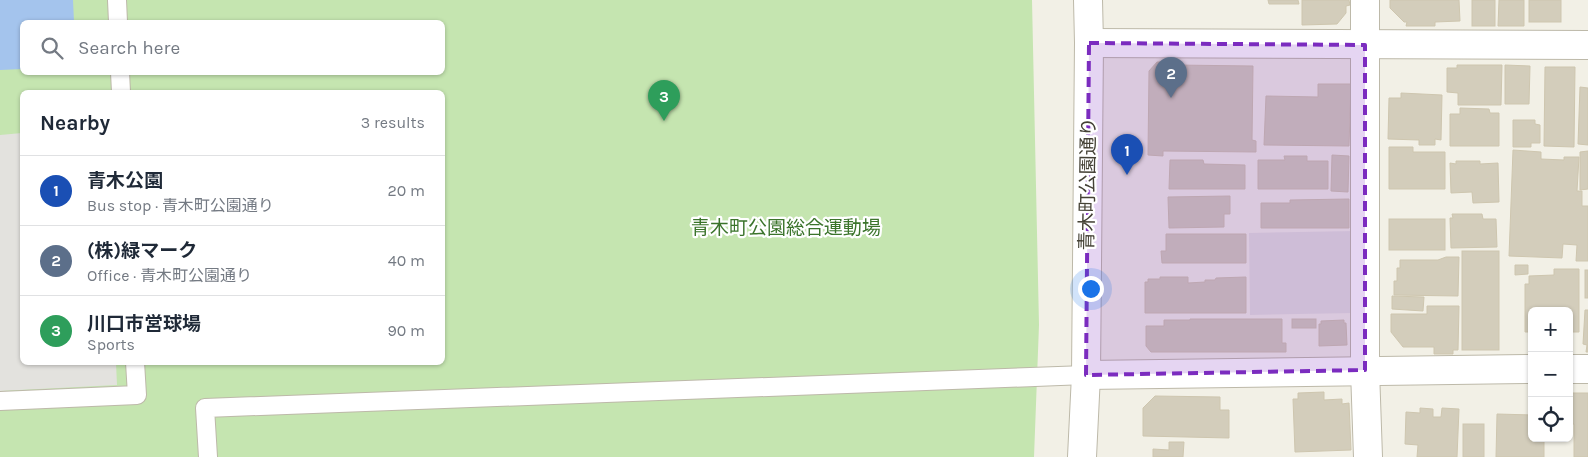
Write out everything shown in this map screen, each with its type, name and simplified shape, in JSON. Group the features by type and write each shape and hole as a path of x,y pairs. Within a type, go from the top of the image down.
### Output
{"street":[{"name":"青木町公園通り","path":"1082,457 1086,375 1088,0"},
{"path":"1365,0 1365,370 1368,457"},
{"path":"1089,43 1588,45"},
{"path":"1086,375 1528,369"},
{"path":"1573,369 1588,369"}],"lane":[{"path":"117,0 118,20"},
{"path":"120,75 121,90"},
{"path":"0,401 137,395 135,365"},
{"path":"208,457 205,408 1086,375"}],"highlighted area":[{"path":"1089,43 1365,45 1365,370 1086,375"}],"green space":[{"name":"青木町公園総合運動場","path":"0,0 1032,0 1039,325 1034,457 0,457"}],"shaded area":[{"path":"20,133 20,365 116,365 117,385 0,391 0,135"},
{"path":"1355,231 1355,313 1250,315 1249,233"}],"water":[{"path":"0,0 73,0 74,20 20,20 20,69 0,70"}],"building":[{"path":"1268,0 1298,0 1299,4 1269,4"},
{"path":"1302,0 1349,0 1350,5 1346,6 1346,13 1337,24 1302,25"},
{"path":"1390,0 1459,0 1460,21 1435,22 1435,26 1406,26 1407,22 1404,22 1390,8"},
{"path":"1472,0 1495,0 1495,26 1472,26"},
{"path":"1499,0 1524,0 1524,26 1498,26"},
{"path":"1529,0 1561,0 1561,22 1529,22"},
{"path":"1157,62 1174,62 1174,65 1253,66 1252,140 1256,141 1256,152 1163,151 1163,156 1148,155 1149,71"},
{"path":"1457,65 1502,65 1501,105 1458,105 1458,93 1447,92 1447,68 1457,68"},
{"path":"1505,65 1530,66 1529,104 1505,104"},
{"path":"1545,67 1575,67 1574,147 1544,146"},
{"path":"1318,84 1351,84 1349,146 1264,145 1266,96 1318,97"},
{"path":"1580,87 1588,88 1588,145 1578,144"},
{"path":"1401,93 1442,95 1441,140 1435,139 1435,145 1419,145 1419,140 1388,139 1389,98 1401,98"},
{"path":"1460,108 1489,109 1490,113 1499,113 1499,146 1450,146 1450,114 1460,114"},
{"path":"1513,120 1535,120 1535,124 1540,125 1540,143 1531,143 1531,147 1513,147"},
{"path":"1389,147 1413,147 1413,152 1445,152 1445,189 1389,189"},
{"path":"1513,150 1541,152 1541,159 1564,160 1564,157 1579,157 1577,191 1582,191 1582,206 1588,206 1588,261 1576,261 1577,245 1563,244 1562,258 1509,256"},
{"path":"1588,151 1588,189 1580,190 1580,152"},
{"path":"1332,155 1349,156 1348,192 1331,191"},
{"path":"1284,156 1307,156 1307,161 1328,161 1328,189 1258,189 1258,160 1285,160"},
{"path":"1170,160 1203,160 1204,164 1245,165 1245,189 1169,189"},
{"path":"1456,161 1480,161 1480,164 1498,163 1499,202 1473,203 1472,192 1451,193 1450,163 1456,164"},
{"path":"1230,196 1230,214 1224,214 1224,227 1169,228 1168,197"},
{"path":"1349,199 1349,228 1261,228 1261,203 1290,203 1290,200"},
{"path":"1452,214 1482,214 1483,219 1496,219 1497,247 1451,248 1450,218 1453,218"},
{"path":"1389,219 1445,219 1445,250 1389,250"},
{"path":"1166,234 1246,234 1246,263 1162,263 1161,251 1166,251"},
{"path":"1462,251 1499,251 1499,350 1462,350"},
{"path":"1446,257 1459,257 1458,296 1394,295 1394,281 1397,281 1397,268 1400,268 1400,260 1438,260"},
{"path":"1515,265 1528,265 1528,274 1515,275"},
{"path":"1554,269 1579,269 1579,332 1573,332 1573,307 1528,307 1528,332 1525,332 1525,284 1529,284 1529,276 1554,275"},
{"path":"1585,270 1588,270 1588,298 1585,298"},
{"path":"1160,277 1188,277 1188,283 1205,282 1205,280 1215,280 1216,278 1246,277 1246,313 1145,313 1145,282 1148,282 1148,279 1160,279"},
{"path":"1392,296 1424,297 1423,311 1392,309"},
{"path":"1427,306 1459,306 1458,350 1453,350 1453,354 1434,354 1434,347 1403,347 1391,332 1391,314 1427,314"},
{"path":"1585,310 1588,310 1588,352 1586,352 1587,345 1583,344"},
{"path":"1282,319 1282,343 1286,343 1286,352 1151,352 1146,346 1146,326 1164,326 1164,320"},
{"path":"1292,319 1316,319 1316,328 1292,328"},
{"path":"1344,320 1344,323 1346,323 1347,345 1319,346 1319,324 1321,324 1321,321"},
{"path":"1324,392 1324,400 1342,399 1342,404 1349,403 1351,450 1295,452 1293,399 1298,399 1298,393"},
{"path":"1573,393 1588,393 1588,457 1574,457"},
{"path":"1155,396 1220,397 1220,410 1229,410 1229,438 1143,436 1143,408"},
{"path":"1420,408 1433,409 1433,417 1441,417 1442,408 1459,409 1457,457 1417,457 1418,445 1405,444 1406,412 1420,413"},
{"path":"1497,414 1528,415 1528,442 1544,442 1544,457 1496,457"},
{"path":"1463,424 1484,424 1484,457 1463,457"},
{"path":"1169,442 1184,442 1183,457 1153,457 1153,449 1169,450"}],"place":[{"name":"(株)緑マーク","path":"1171,98"},
{"name":"川口市営球場","path":"664,121"},
{"name":"青木公園","path":"1127,175"}]}
